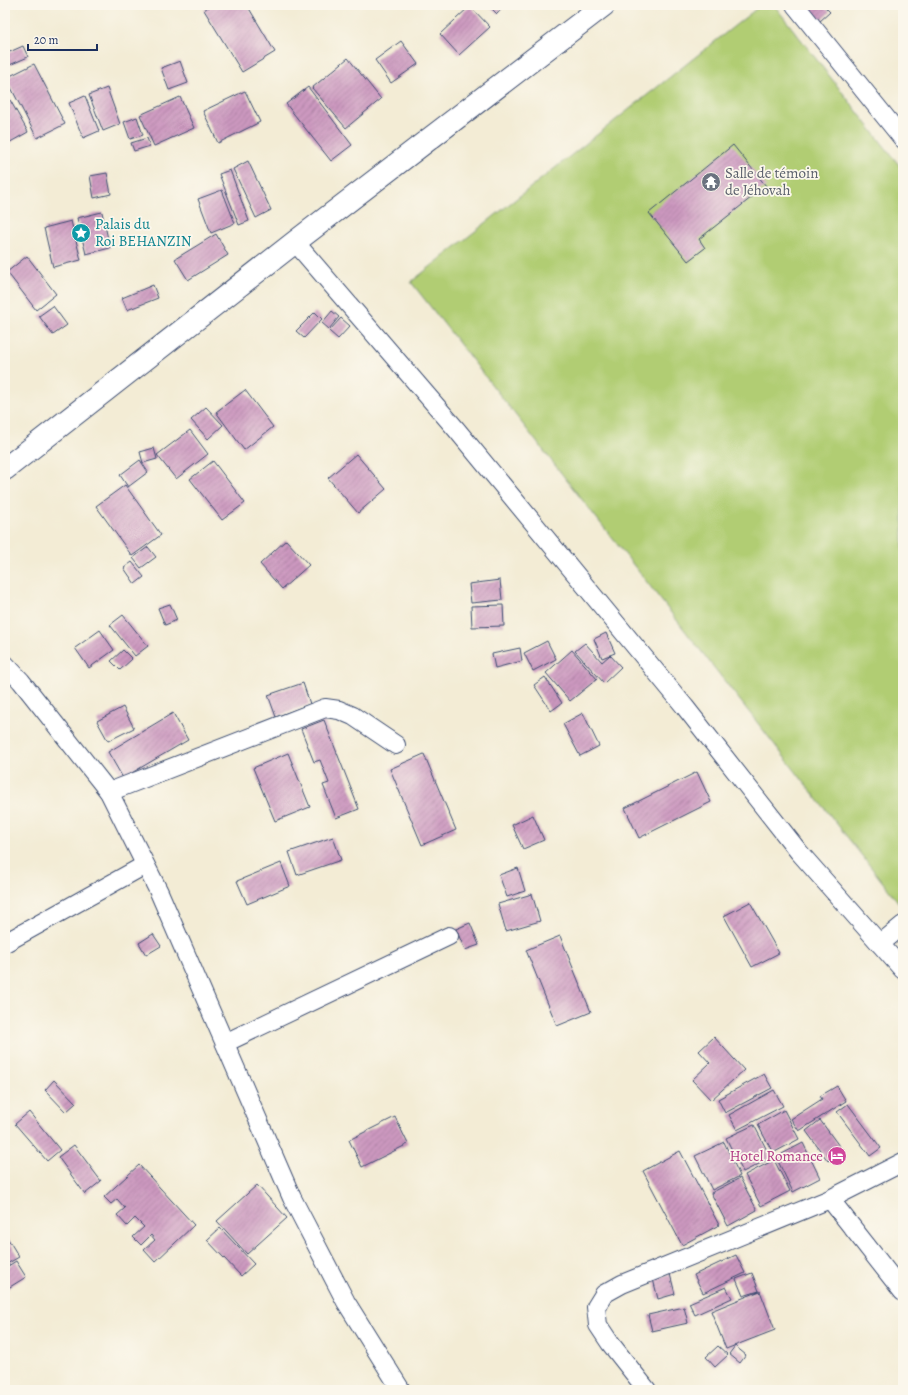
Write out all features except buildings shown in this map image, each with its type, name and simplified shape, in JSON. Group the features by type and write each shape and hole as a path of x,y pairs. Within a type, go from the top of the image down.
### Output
{"street":[{"path":"5,469 295,242 604,5"},
{"path":"795,5 902,136"},
{"path":"295,242 456,429 685,707 799,852 903,970"},
{"path":"5,664 21,681 109,792 158,892 296,1205 346,1302 401,1390"},
{"path":"109,792 325,708 339,710 353,716 396,745"},
{"path":"5,943 145,865"},
{"path":"880,944 903,925"},
{"path":"225,1043 449,936"},
{"path":"647,1390 610,1343 598,1325 596,1307 604,1294 622,1284 830,1199 903,1162"},
{"path":"830,1199 903,1292"}],"green space":[{"path":"761,5 774,5 903,170 903,908 411,282"}],"place":[{"name":"Salle de témoin de Jéhovah","path":"711,182"},
{"name":"Palais du Roi BEHANZIN","path":"81,233"},
{"name":"Hotel Romance","path":"837,1156"}]}
